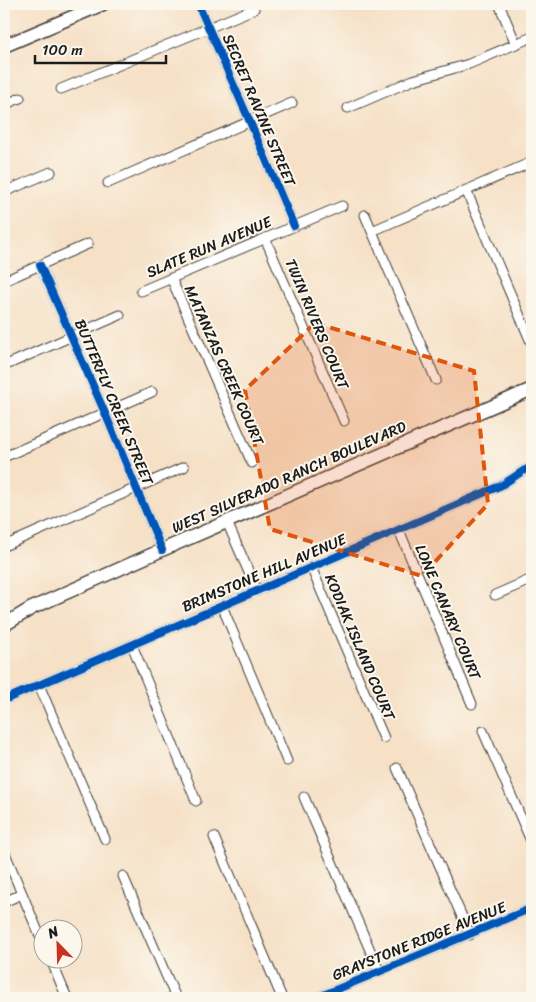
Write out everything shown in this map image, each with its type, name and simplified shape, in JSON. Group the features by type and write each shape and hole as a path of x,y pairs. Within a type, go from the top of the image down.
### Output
{"main road":[{"path":"4,46 103,4"},
{"name":"WEST SILVERADO RANCH BOULEVARD","path":"4,625 32,608 532,389"},
{"name":"WEST SILVERADO RANCH BOULEVARD","path":"4,614 32,608"}],"street":[{"name":"SECRET RAVINE STREET","path":"198,4 294,226"},
{"path":"499,4 516,44"},
{"path":"60,89 254,9"},
{"path":"348,108 413,80 469,64 532,37"},
{"path":"4,105 20,98"},
{"path":"108,183 292,103"},
{"path":"372,231 532,162"},
{"path":"4,192 52,172"},
{"path":"466,190 531,342"},
{"name":"SLATE RUN AVENUE","path":"141,291 342,206"},
{"path":"364,215 436,380"},
{"name":"TWIN RIVERS COURT","path":"265,238 344,421"},
{"path":"4,280 88,244"},
{"name":"BUTTERFLY CREEK STREET","path":"40,265 105,413 162,550"},
{"name":"MATANZAS CREEK COURT","path":"170,278 252,463"},
{"path":"4,366 120,315"},
{"path":"4,457 152,392"},
{"name":"BRIMSTONE HILL AVENUE","path":"4,700 502,485 532,467"},
{"path":"4,546 184,468"},
{"path":"227,522 256,591"},
{"name":"LONE CANARY COURT","path":"399,530 472,704"},
{"name":"KODIAK ISLAND COURT","path":"311,567 384,738"},
{"path":"495,595 532,579"},
{"path":"222,606 287,761"},
{"path":"132,645 196,801"},
{"path":"39,684 105,838"},
{"path":"483,731 532,843"},
{"path":"397,768 470,934"},
{"path":"304,797 379,971"},
{"path":"214,837 282,998"},
{"path":"4,851 33,920"},
{"path":"123,876 176,998"},
{"path":"4,902 22,894"},
{"name":"GRAYSTONE RIDGE AVENUE","path":"316,998 532,908"},
{"path":"54,970 67,998"}],"highlighted area":[{"path":"315,323 474,371 488,504 422,576 270,529 245,390"}],"cycle path":[{"path":"198,4 294,226"},
{"path":"40,265 105,413 162,550"},
{"path":"4,700 502,485 532,467"},
{"path":"316,998 532,908"}]}
